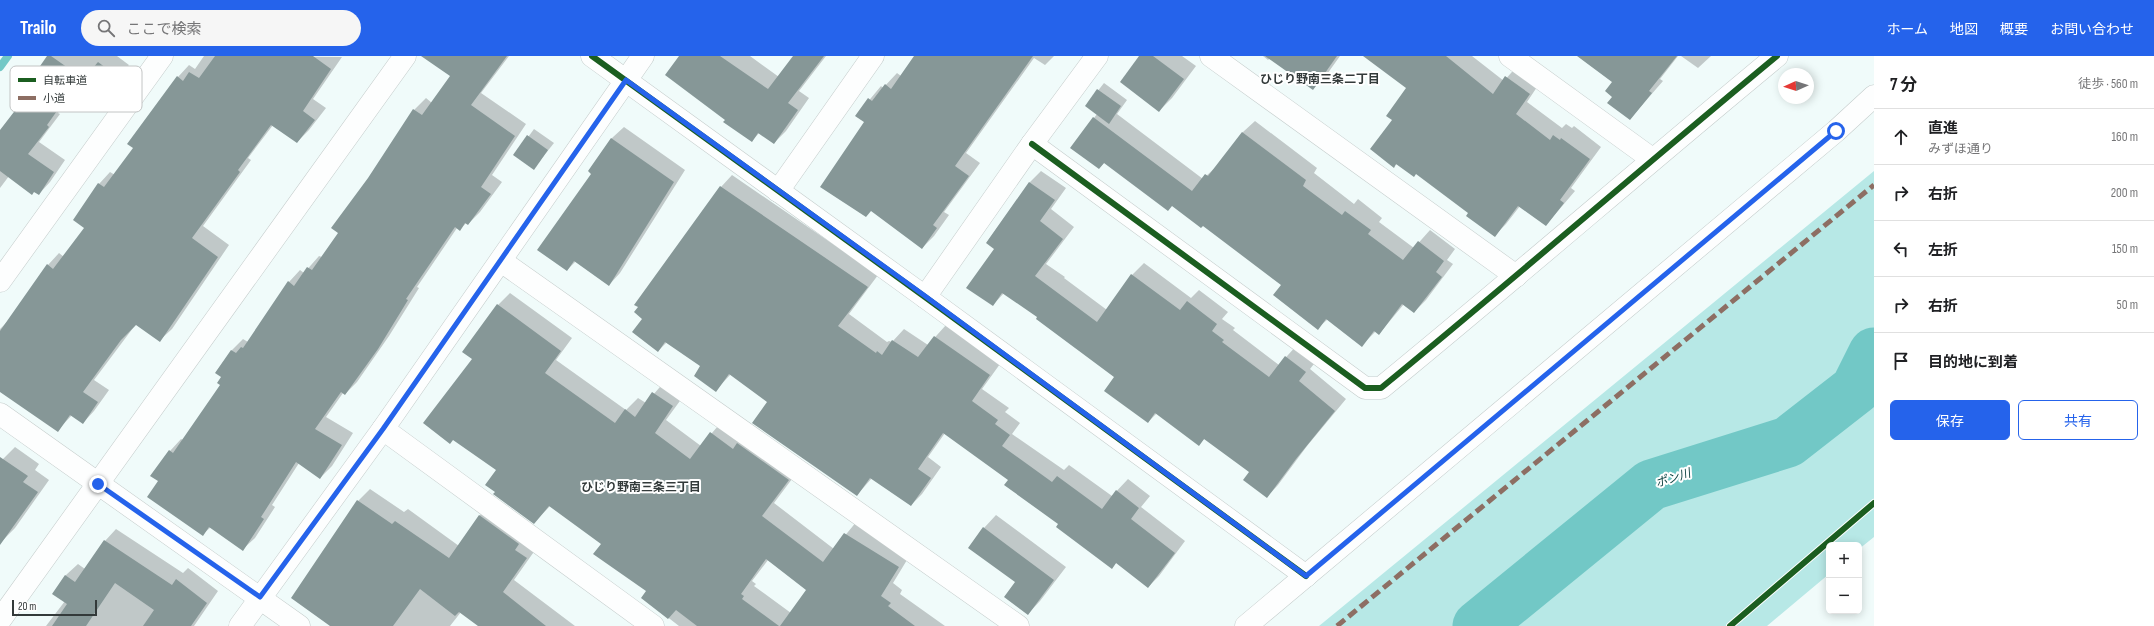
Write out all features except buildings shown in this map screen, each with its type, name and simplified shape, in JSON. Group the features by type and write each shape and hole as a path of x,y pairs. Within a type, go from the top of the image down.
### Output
{"street":[{"path":"142,84 162,56"},
{"path":"0,620 405,56"},
{"path":"592,56 925,296 1306,576"},
{"path":"240,626 383,429 643,56"},
{"path":"778,191 873,56"},
{"path":"925,296 1032,144 1097,56"},
{"path":"1210,56 1516,276"},
{"path":"1510,56 1652,159"},
{"path":"1032,144 1365,388 1381,388 1516,276 1652,159 1777,56"},
{"path":"1246,626 1836,131 1874,96"},
{"path":"0,281 122,112"},
{"path":"501,261 1018,626"},
{"path":"0,414 299,626"},
{"path":"383,429 654,626"}],"shaded area":[{"path":"1874,171 1874,537 1862,547 1862,542 1826,542 1826,577 1767,626 1319,626"}],"waterway":[{"path":"0,67 8,56"},
{"name":"ポン川","path":"1478,626 1651,485 1788,442 1856,389 1874,353"}],"marked path":[{"path":"1337,626 1874,185"}],"cycle path":[{"path":"592,56 925,297 1306,576"},
{"path":"1032,144 1365,388 1381,388 1777,56"},
{"path":"1730,626 1874,503"}],"district":[{"name":"ひじり野南三条二丁目","path":"1320,79"},
{"name":"ひじり野南三条三丁目","path":"641,487"}],"route":[{"path":"98,484 260,597 383,429 626,80 925,296 1306,576 1836,131"}]}
